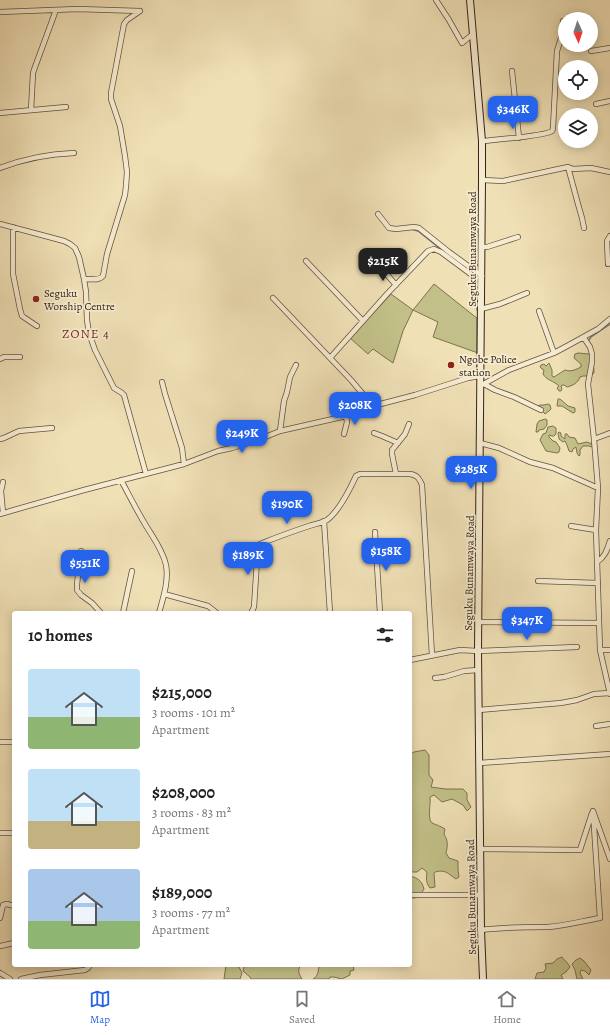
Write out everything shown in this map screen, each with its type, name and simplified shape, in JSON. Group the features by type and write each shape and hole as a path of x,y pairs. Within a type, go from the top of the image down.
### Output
{"main road":[{"name":"Seguku Bunamwaya Road","path":"470,0 482,141 482,247 479,277 481,309 480,376 482,385 478,670 481,930 483,979"}],"street":[{"path":"436,0 462,43 472,34"},
{"path":"31,110 33,74 35,66 56,10"},
{"path":"0,12 56,10 140,11 126,20 124,24 111,93 111,99 120,126 125,156 127,172 125,195 107,254 104,276 98,280 84,279"},
{"path":"482,141 519,138 552,131 558,48"},
{"path":"598,49 610,48"},
{"path":"512,70 519,138"},
{"path":"596,104 610,101"},
{"path":"0,113 66,107"},
{"path":"0,168 50,155 74,153"},
{"path":"568,168 584,228"},
{"path":"482,180 504,181 568,168 591,168 610,172"},
{"path":"378,214 389,228 396,230 414,227 419,228 479,277"},
{"path":"0,224 64,241 75,248 79,257 84,279 89,333 96,354 114,388 122,392 124,395 146,474"},
{"path":"13,227 13,274 20,309 22,316 37,326"},
{"path":"608,264 607,241 610,236"},
{"path":"482,247 488,247 518,237"},
{"path":"330,358 396,284 428,251 434,249 441,252 479,277"},
{"path":"306,261 363,321"},
{"path":"382,269 396,284"},
{"path":"481,309 500,304 527,293"},
{"path":"273,298 373,406"},
{"path":"538,311 554,353"},
{"path":"482,385 509,370 554,353 584,338 610,319"},
{"path":"479,710 561,703 581,699 594,694 610,693 600,650 596,530 598,488 588,384 592,354 590,347 584,338"},
{"path":"0,359 4,357 20,357"},
{"path":"280,431 284,401 290,377 296,365"},
{"path":"3,482 1,491 1,514 184,464 218,451 258,440 280,431 346,416 373,406 468,378 480,376"},
{"path":"162,382 182,448 184,464"},
{"path":"482,385 514,397 541,410"},
{"path":"344,434 347,422 346,416"},
{"path":"396,474 392,450 405,434 409,424"},
{"path":"0,439 19,431 52,428"},
{"path":"374,433 398,443"},
{"path":"594,439 610,433"},
{"path":"480,443 499,448 530,462 553,468 598,488"},
{"path":"252,611 254,607 258,545 324,521 333,514 356,476 360,474 415,475 422,484 432,655"},
{"path":"121,480 166,564 164,594 160,611"},
{"path":"324,521 330,611"},
{"path":"571,526 596,530"},
{"path":"375,532 380,611"},
{"path":"597,562 602,559 606,553 610,541"},
{"path":"81,551 76,584 77,590 99,611"},
{"path":"123,611 132,571"},
{"path":"538,581 598,583"},
{"path":"164,594 208,606 214,611"},
{"path":"478,622 599,623"},
{"path":"412,660 460,650 478,651 577,647"},
{"path":"600,650 610,650"},
{"path":"435,678 464,671 478,670"},
{"path":"596,726 610,724"},
{"path":"0,742 12,742"},
{"path":"479,763 610,754"},
{"path":"480,849 580,850 593,811"},
{"path":"593,811 610,859"},
{"path":"481,930 554,926 600,918 593,811"},
{"path":"0,833 12,833"},
{"path":"412,895 481,895"},
{"path":"0,918 2,906 4,904 12,905"},
{"path":"0,946 12,943"},
{"path":"21,979 40,975 85,970 89,967"},
{"path":"0,973 10,979"}],"shaded area":[{"path":"434,284 478,319 478,353 433,337 438,322 413,310"},
{"path":"391,294 413,310 403,331 393,363 373,349 368,354 350,338"},
{"path":"578,353 593,356 594,373 590,376 580,377 576,383 571,386 567,387 562,385 561,391 559,391 557,388 559,386 544,376 544,370 540,367 541,365 544,364 546,366 549,363 552,370 552,376 554,377 565,370 569,371 581,367 581,364 574,358 575,354"},
{"path":"558,399 568,406 575,408 575,412 573,413 562,406 557,406"},
{"path":"550,405 551,409 545,414 538,406"},
{"path":"545,419 547,420 547,425 544,429 536,432 539,421"},
{"path":"553,426 556,428 556,434 554,436 549,435 549,437 556,442 560,448 559,452 557,453 546,451 540,440 543,434 546,433 548,427"},
{"path":"559,432 565,439 565,434 567,434 569,437 575,438 578,444 587,442 593,446 583,446 580,450 579,456 576,447 572,452 569,451 565,441 563,442 559,439"},
{"path":"425,750 429,755 429,775 433,780 431,787 463,789 467,793 467,800 471,807 467,811 463,805 452,799 442,802 434,795 430,797 429,815 431,821 432,823 445,829 444,834 447,843 446,853 449,858 458,861 459,877 456,879 444,872 435,872 435,887 430,888 426,877 427,872 422,868 417,872 412,872 412,753"},
{"path":"412,877 419,880 424,889 419,897 412,898"},
{"path":"562,957 570,967 561,975 563,979 535,979 537,973 544,972 546,968 545,964 553,963"},
{"path":"580,958 591,970 589,975 585,971 581,970 580,973 583,979 577,979 572,964"},
{"path":"226,967 239,967 242,973 240,979 224,979"},
{"path":"244,967 300,967 299,972 302,979 251,979 243,971"},
{"path":"319,967 353,967 354,970 350,971 350,975 342,979 330,977 329,979 313,979 316,977"}],"waterway":[{"path":"411,229 418,231 452,258"},
{"path":"477,310 478,278"},
{"path":"477,318 477,373"},
{"path":"589,340 610,324"}],"place":[{"name":"Seguku Worship Centre","path":"36,299"},
{"name":"Ngobe Police station","path":"451,365"}],"district":[{"name":"ZONE 4","path":"86,333"}]}
